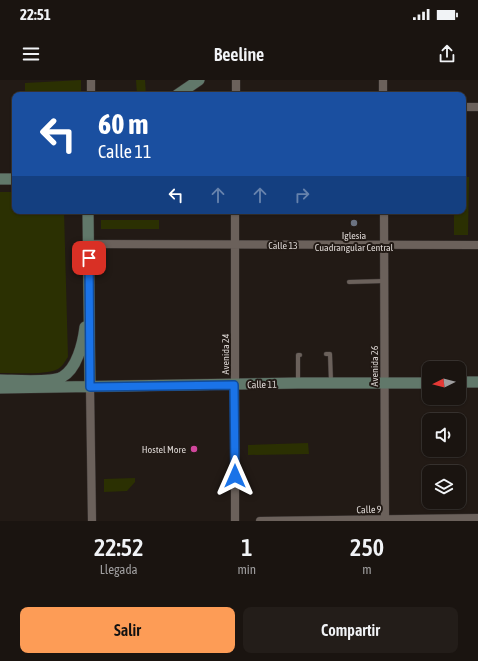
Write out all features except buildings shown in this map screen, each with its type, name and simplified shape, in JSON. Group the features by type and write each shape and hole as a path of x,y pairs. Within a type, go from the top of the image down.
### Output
{"main road":[{"path":"181,92 199,80"},
{"path":"0,179 12,179"},
{"path":"88,214 90,387"},
{"path":"61,388 76,375 80,368 89,301"},
{"path":"0,380 53,380 62,378 69,372 75,363 83,339"},
{"path":"466,382 478,382"},
{"name":"Calle 11","path":"0,388 298,383 422,383"}],"street":[{"path":"91,80 91,92"},
{"path":"236,80 236,92"},
{"path":"383,80 384,92"},
{"path":"466,107 478,107"},
{"name":"Avenida 24","path":"236,214 234,385 236,521"},
{"name":"Avenida 26","path":"384,214 385,520"},
{"name":"Calle 13","path":"88,244 478,245"},
{"path":"90,387 92,521"},
{"name":"Calle 9","path":"260,521 478,518"}],"lane":[{"path":"349,282 384,281"},
{"path":"326,354 330,354 331,383"},
{"path":"298,383 298,355 300,355"}],"green space":[{"path":"81,80 81,91 25,92 25,83"},
{"path":"136,80 145,80 146,92 137,92"},
{"path":"466,177 469,177 468,235 454,235 454,214 466,214"},
{"path":"0,192 12,192 12,214 64,214 68,357 58,369 53,371 0,373"},
{"path":"101,220 159,220 159,229 101,229"},
{"path":"308,443 309,454 248,455 248,445"},
{"path":"135,478 135,482 127,491 104,492 104,479"}],"place":[{"name":"Iglesia Cuadrangular Central","path":"354,223"},
{"name":"Hostel More","path":"194,449"}],"route":[{"path":"89,258 90,387 234,385 235,476"}]}
